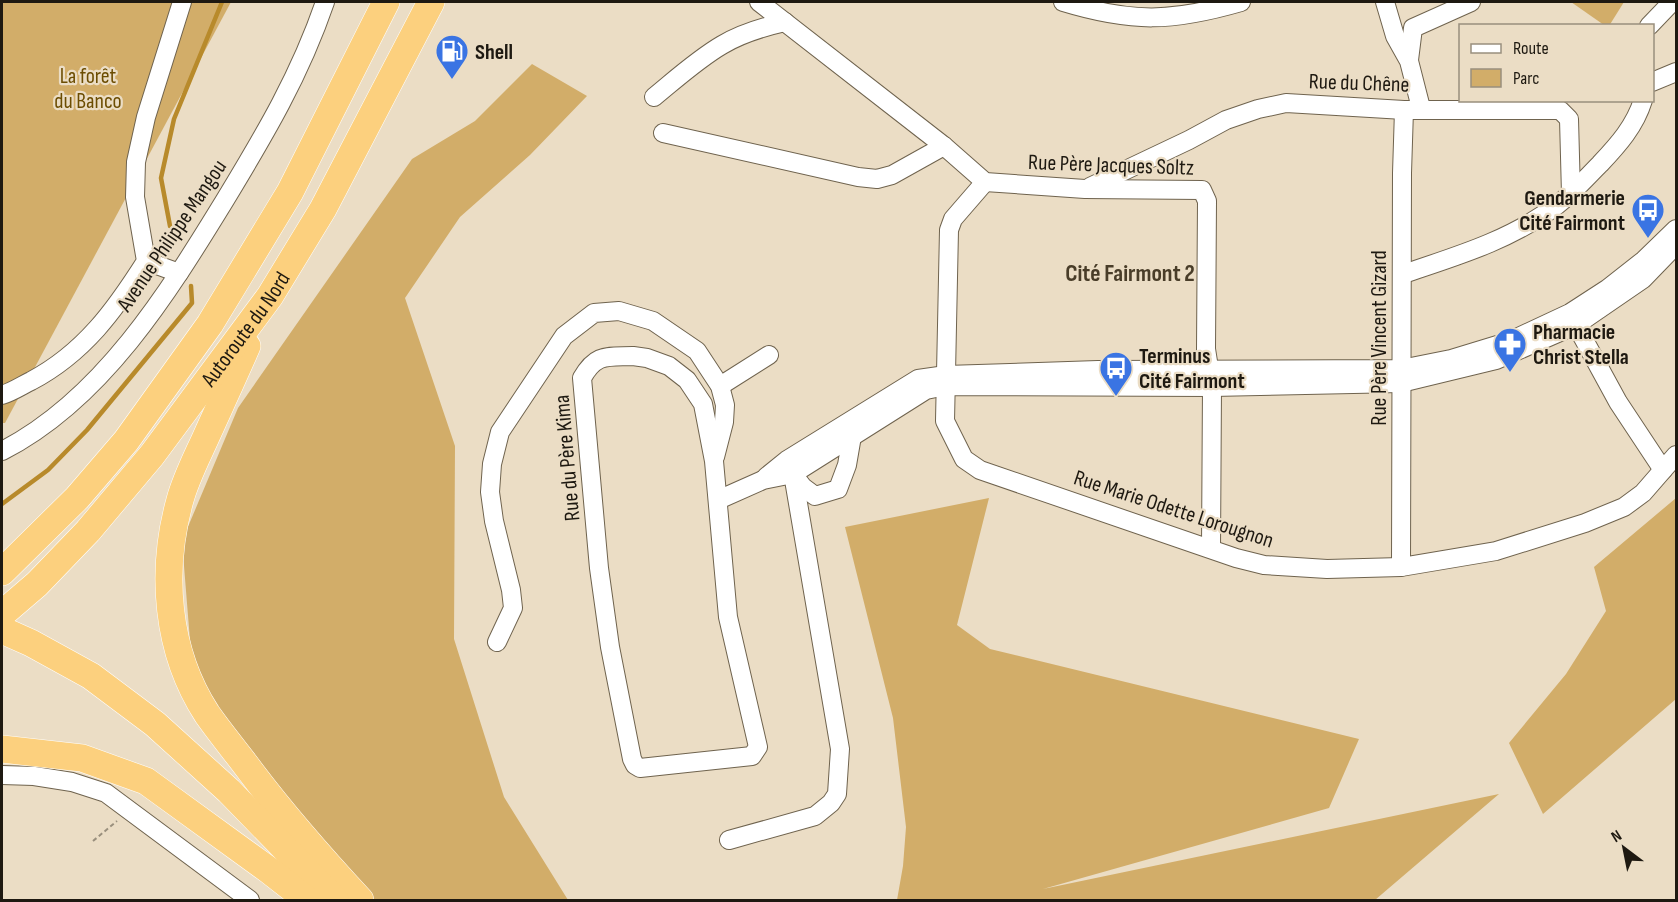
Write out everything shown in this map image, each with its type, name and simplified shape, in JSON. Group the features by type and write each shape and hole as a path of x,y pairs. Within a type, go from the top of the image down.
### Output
{"highway":[{"name":"Autoroute du Nord","path":"2,573 77,498 126,441 210,324 290,192 386,2"},
{"name":"Autoroute du Nord","path":"2,614 37,584 81,538 145,464 270,296 322,209 431,2"},
{"path":"270,296 181,498 172,537 168,577 171,614 179,650 190,681 207,714 268,794 360,900"},
{"path":"2,630 91,676 155,724 230,791 335,900"},
{"path":"2,749 82,758 146,781 307,900"}],"street":[{"path":"2,394 45,373 95,333 125,295 146,261 135,197 136,162 146,117 182,2"},
{"name":"Avenue Philippe Mangou","path":"2,451 51,422 75,400 124,346 179,273 288,93 313,38 325,2"},
{"path":"759,2 944,146 985,182"},
{"path":"1063,2 1094,11 1147,18 1173,17 1241,2"},
{"path":"1384,2 1392,27 1409,61"},
{"path":"1409,61 1413,28 1471,2"},
{"path":"1651,24 1672,2"},
{"path":"654,97 723,44 754,30 785,22"},
{"name":"Rue Père Vincent Gizard","path":"1401,567 1402,173 1413,109 1409,61"},
{"path":"1654,82 1677,72"},
{"path":"1403,273 1476,250 1524,228 1571,194 1628,132 1642,102"},
{"name":"Rue du Chêne","path":"1085,189 1226,120 1258,109 1286,103 1413,109 1560,110 1569,119 1571,194"},
{"path":"663,133 858,177 877,179 892,175 944,146"},
{"name":"Rue Père Jacques Soltz","path":"985,182 1085,189 1202,190 1207,201 1206,349 1211,379 1211,548"},
{"name":"Rue Marie Odette Lorougnon","path":"985,182 953,219 949,230 945,421 964,459 980,470 1236,558 1264,565 1327,569 1401,567 1496,551 1585,523 1624,507 1643,493 1677,455"},
{"path":"1401,376 1510,341 1570,313 1607,289 1644,260 1677,229"},
{"path":"790,467 918,380 1211,379 1401,376 1454,372 1496,360 1576,325 1643,279 1677,245"},
{"path":"146,261 179,273"},
{"path":"497,642 513,608 509,580 494,521 490,492 492,464 500,432 564,336 594,313 619,311 653,321 697,351 720,386 726,405 724,423 714,461"},
{"path":"1576,325 1618,402 1663,470"},
{"path":"720,386 769,355"},
{"name":"Rue du Père Kima","path":"601,357 647,358 669,366 687,380 703,404 714,461 718,500 728,617 758,747 752,756 640,768 632,759 610,647 602,591 582,378 589,365 601,357"},
{"path":"718,500 852,436 926,390 946,381"},
{"path":"790,467 803,487 815,496 838,489 847,465 852,436"},
{"path":"729,840 814,816 831,803 837,794 840,748 790,467"},
{"path":"2,775 34,776 72,782 106,793 250,900"}],"path":[{"path":"93,841 130,810"}],"green space":[{"name":"La forêt du Banco","path":"2,2 231,2 5,423 2,423"},
{"path":"1571,2 1624,2 1610,24 1603,24"},
{"path":"532,64 587,96 530,155 460,217 405,298 455,446 454,639 504,797 568,900 372,900 216,716 191,653 182,541 238,408 412,159 475,121"},
{"path":"989,498 957,625 990,649 1359,739 1329,808 1043,889 1499,794 1375,900 897,900 906,827 893,718 845,527"},
{"path":"1676,498 1676,699 1543,814 1509,743 1566,674 1606,611 1594,567"}],"waterway":[{"path":"170,226 161,178 174,119 222,2"},
{"path":"2,504 48,470 87,430 192,303 191,286"}],"place":[{"name":"Shell","path":"452,80"},
{"name":"Gendarmerie Cité Fairmont","path":"1648,239"},
{"name":"Pharmacie Christ Stella","path":"1510,373"},
{"name":"Terminus Cité Fairmont","path":"1116,397"}],"district":[{"name":"Cité Fairmont 2","path":"1130,273"}]}
